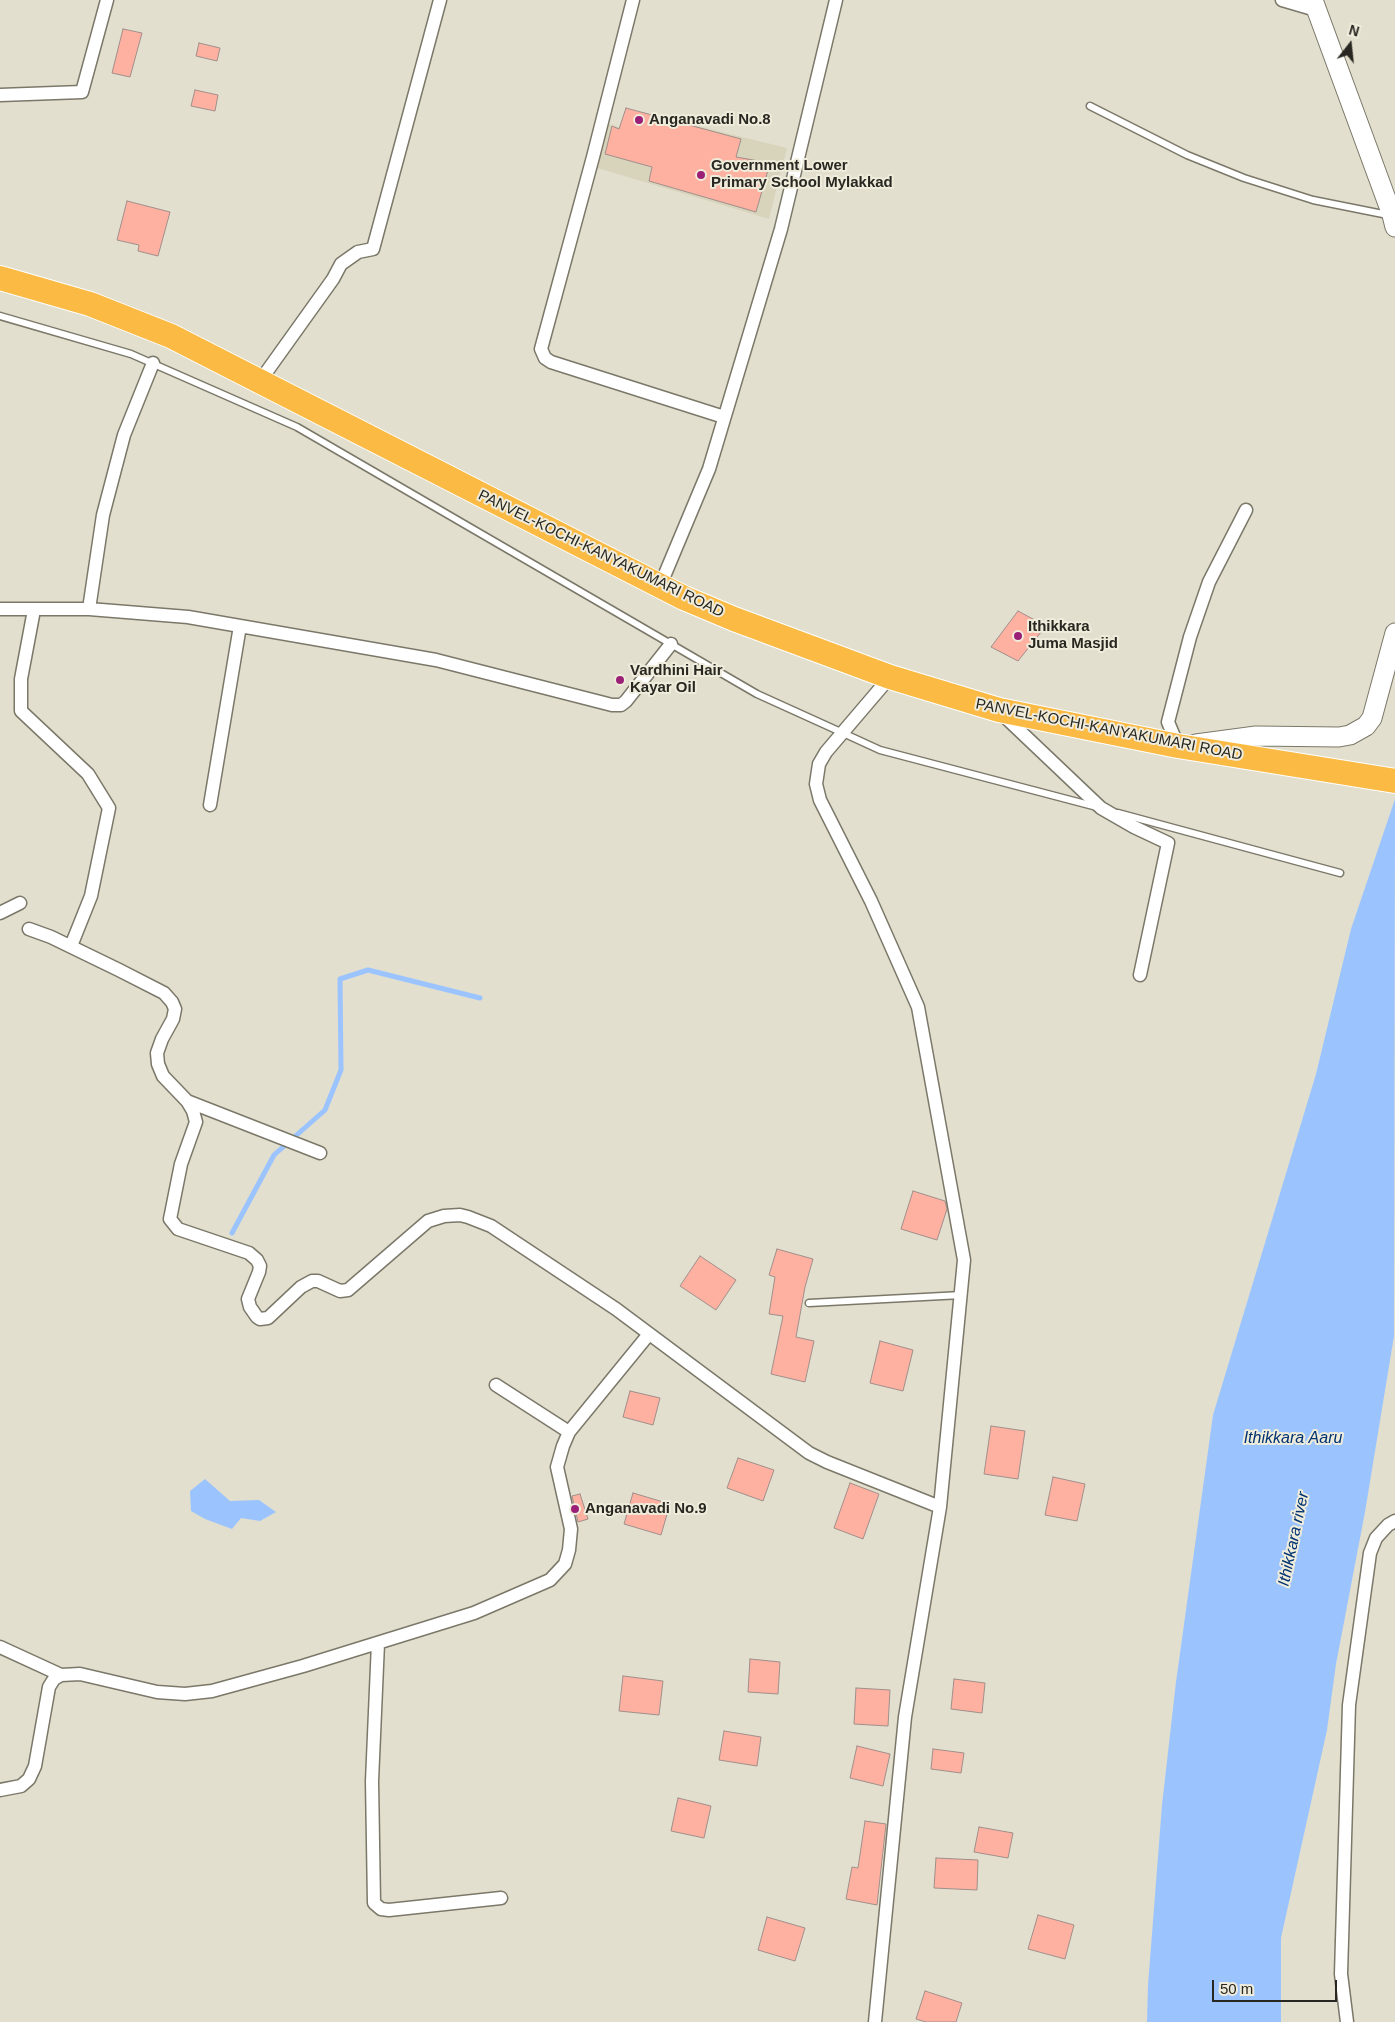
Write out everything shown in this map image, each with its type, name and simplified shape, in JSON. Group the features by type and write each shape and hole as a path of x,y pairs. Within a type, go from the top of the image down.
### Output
{"highway":[{"name":"PANVEL-KOCHI-KANYAKUMARI ROAD","path":"0,278 99,307 172,336 660,586 734,619 890,677 999,710 1178,746 1395,781"}],"main road":[{"path":"1314,5 1394,221"},
{"path":"1178,746 1256,736 1339,737 1357,731 1366,726 1372,718 1395,633"}],"street":[{"path":"0,95 82,92 107,0"},
{"path":"260,381 333,279 341,264 358,252 373,249 440,0"},
{"path":"633,0 541,349 545,358 551,362 724,417"},
{"path":"660,586 709,468 780,229 836,0"},
{"path":"1282,0 1314,5"},
{"path":"89,609 103,515 124,435 152,363"},
{"path":"1178,746 1168,722 1190,636 1209,582 1246,510"},
{"path":"0,609 89,609 188,617 436,660 612,705 621,704 626,701 671,644"},
{"path":"34,610 21,680 21,711 88,774 109,808 91,896 71,946"},
{"path":"210,805 240,626"},
{"path":"875,2022 905,1717 940,1507 964,1260 963,1246 918,1007 871,901 820,800 818,792 817,776 819,764 826,752 890,677"},
{"path":"999,710 1101,808 1134,827 1168,843 1140,975"},
{"path":"0,913 20,903"},
{"path":"29,928 71,946 164,993 172,1002 175,1009 173,1019 162,1039 158,1053 158,1064 164,1076 187,1101 193,1111 196,1122 182,1164 170,1219 178,1229 249,1254 258,1260 259,1272 248,1304 260,1319 268,1318 300,1287 312,1281 318,1281 340,1291 348,1290 428,1221 444,1216 460,1215 491,1226 616,1309 809,1453 940,1507"},
{"path":"187,1101 320,1153"},
{"path":"0,1790 21,1786 29,1779 35,1766 49,1687 54,1679 61,1675 80,1674 157,1692 185,1694 212,1690 378,1643 474,1613 550,1580 565,1564 569,1550 571,1530 557,1467 569,1432 649,1334"},
{"path":"496,1385 569,1432"},
{"path":"1347,2022 1341,1974 1349,1705 1370,1552 1376,1538 1388,1524 1395,1521"},
{"path":"378,1643 372,1781 374,1903 381,1909 389,1910 501,1898"},
{"path":"0,1647 61,1675"}],"lane":[{"path":"1090,106 1187,155 1244,178 1313,200 1394,221"},
{"path":"0,316 131,354 297,427 757,694 880,750 1340,873"},
{"path":"809,1304 962,1295"}],"shaded area":[{"name":"Government Lower Primary School Mylakkad","path":"669,119 787,148 769,219 594,167 606,123 660,140"}],"water":[{"name":"Ithikkara Aaru","path":"1395,799 1394,1336 1365,1512 1336,1664 1327,1730 1281,1938 1281,2022 1147,2022 1148,1985 1162,1805 1176,1682 1213,1415 1316,1074 1351,929"},
{"path":"205,1479 230,1501 259,1500 276,1512 260,1521 241,1518 232,1529 205,1519 191,1511 190,1491"}],"building":[{"path":"123,29 142,33 130,77 112,73"},
{"path":"199,43 220,48 217,61 196,56"},
{"path":"195,90 218,95 215,111 191,106"},
{"name":"Government Lower Primary School Mylakkad","path":"626,108 741,139 736,157 770,163 756,212 649,181 652,167 605,154 612,126 619,129"},
{"path":"127,201 170,212 158,256 138,251 139,245 117,240"},
{"name":"Ithikkara Juma Masjid","path":"1018,611 1046,626 1018,661 991,647"},
{"path":"913,1191 945,1201 947,1209 937,1240 901,1229"},
{"path":"777,1249 813,1259 805,1287 796,1337 814,1341 805,1382 771,1374 783,1316 769,1314 775,1277 769,1275"},
{"path":"700,1256 736,1280 716,1310 680,1286"},
{"path":"880,1341 913,1350 903,1391 870,1383"},
{"path":"630,1391 660,1398 653,1425 623,1417"},
{"path":"991,1426 1025,1431 1018,1479 984,1474"},
{"path":"738,1458 774,1470 763,1501 727,1488"},
{"path":"1053,1477 1085,1484 1077,1521 1045,1515"},
{"path":"850,1483 879,1494 863,1539 834,1528"},
{"path":"633,1493 670,1504 661,1535 624,1524"},
{"path":"580,1494 588,1519 578,1522 572,1496"},
{"path":"750,1659 780,1662 778,1694 748,1692"},
{"path":"623,1676 663,1681 659,1715 619,1711"},
{"path":"954,1679 985,1683 982,1713 951,1709"},
{"path":"856,1688 890,1690 888,1726 854,1724"},
{"path":"724,1731 761,1737 757,1766 719,1760"},
{"path":"857,1746 890,1754 883,1786 850,1778"},
{"path":"933,1749 964,1753 961,1773 931,1769"},
{"path":"678,1798 711,1806 704,1838 671,1831"},
{"path":"865,1821 886,1824 877,1905 846,1899 852,1867 858,1868"},
{"path":"979,1827 1013,1833 1008,1858 974,1852"},
{"path":"936,1858 978,1860 977,1890 934,1888"},
{"path":"1038,1915 1074,1925 1065,1959 1028,1949"},
{"path":"767,1917 805,1928 795,1961 758,1950"},
{"path":"925,1991 962,2003 956,2022 926,2022 916,2019"}],"waterway":[{"path":"232,1233 274,1155 325,1110 341,1070 340,979 368,970 480,998"}],"place":[{"name":"Anganavadi No.8","path":"639,120"},
{"name":"Government Lower Primary School Mylakkad","path":"701,175"},
{"name":"Ithikkara Juma Masjid","path":"1018,636"},
{"name":"Vardhini Hair Kayar Oil","path":"620,680"},
{"name":"Anganavadi No.9","path":"575,1509"}],"water label":[{"name":"Ithikkara river","path":"1294,1539"}]}
